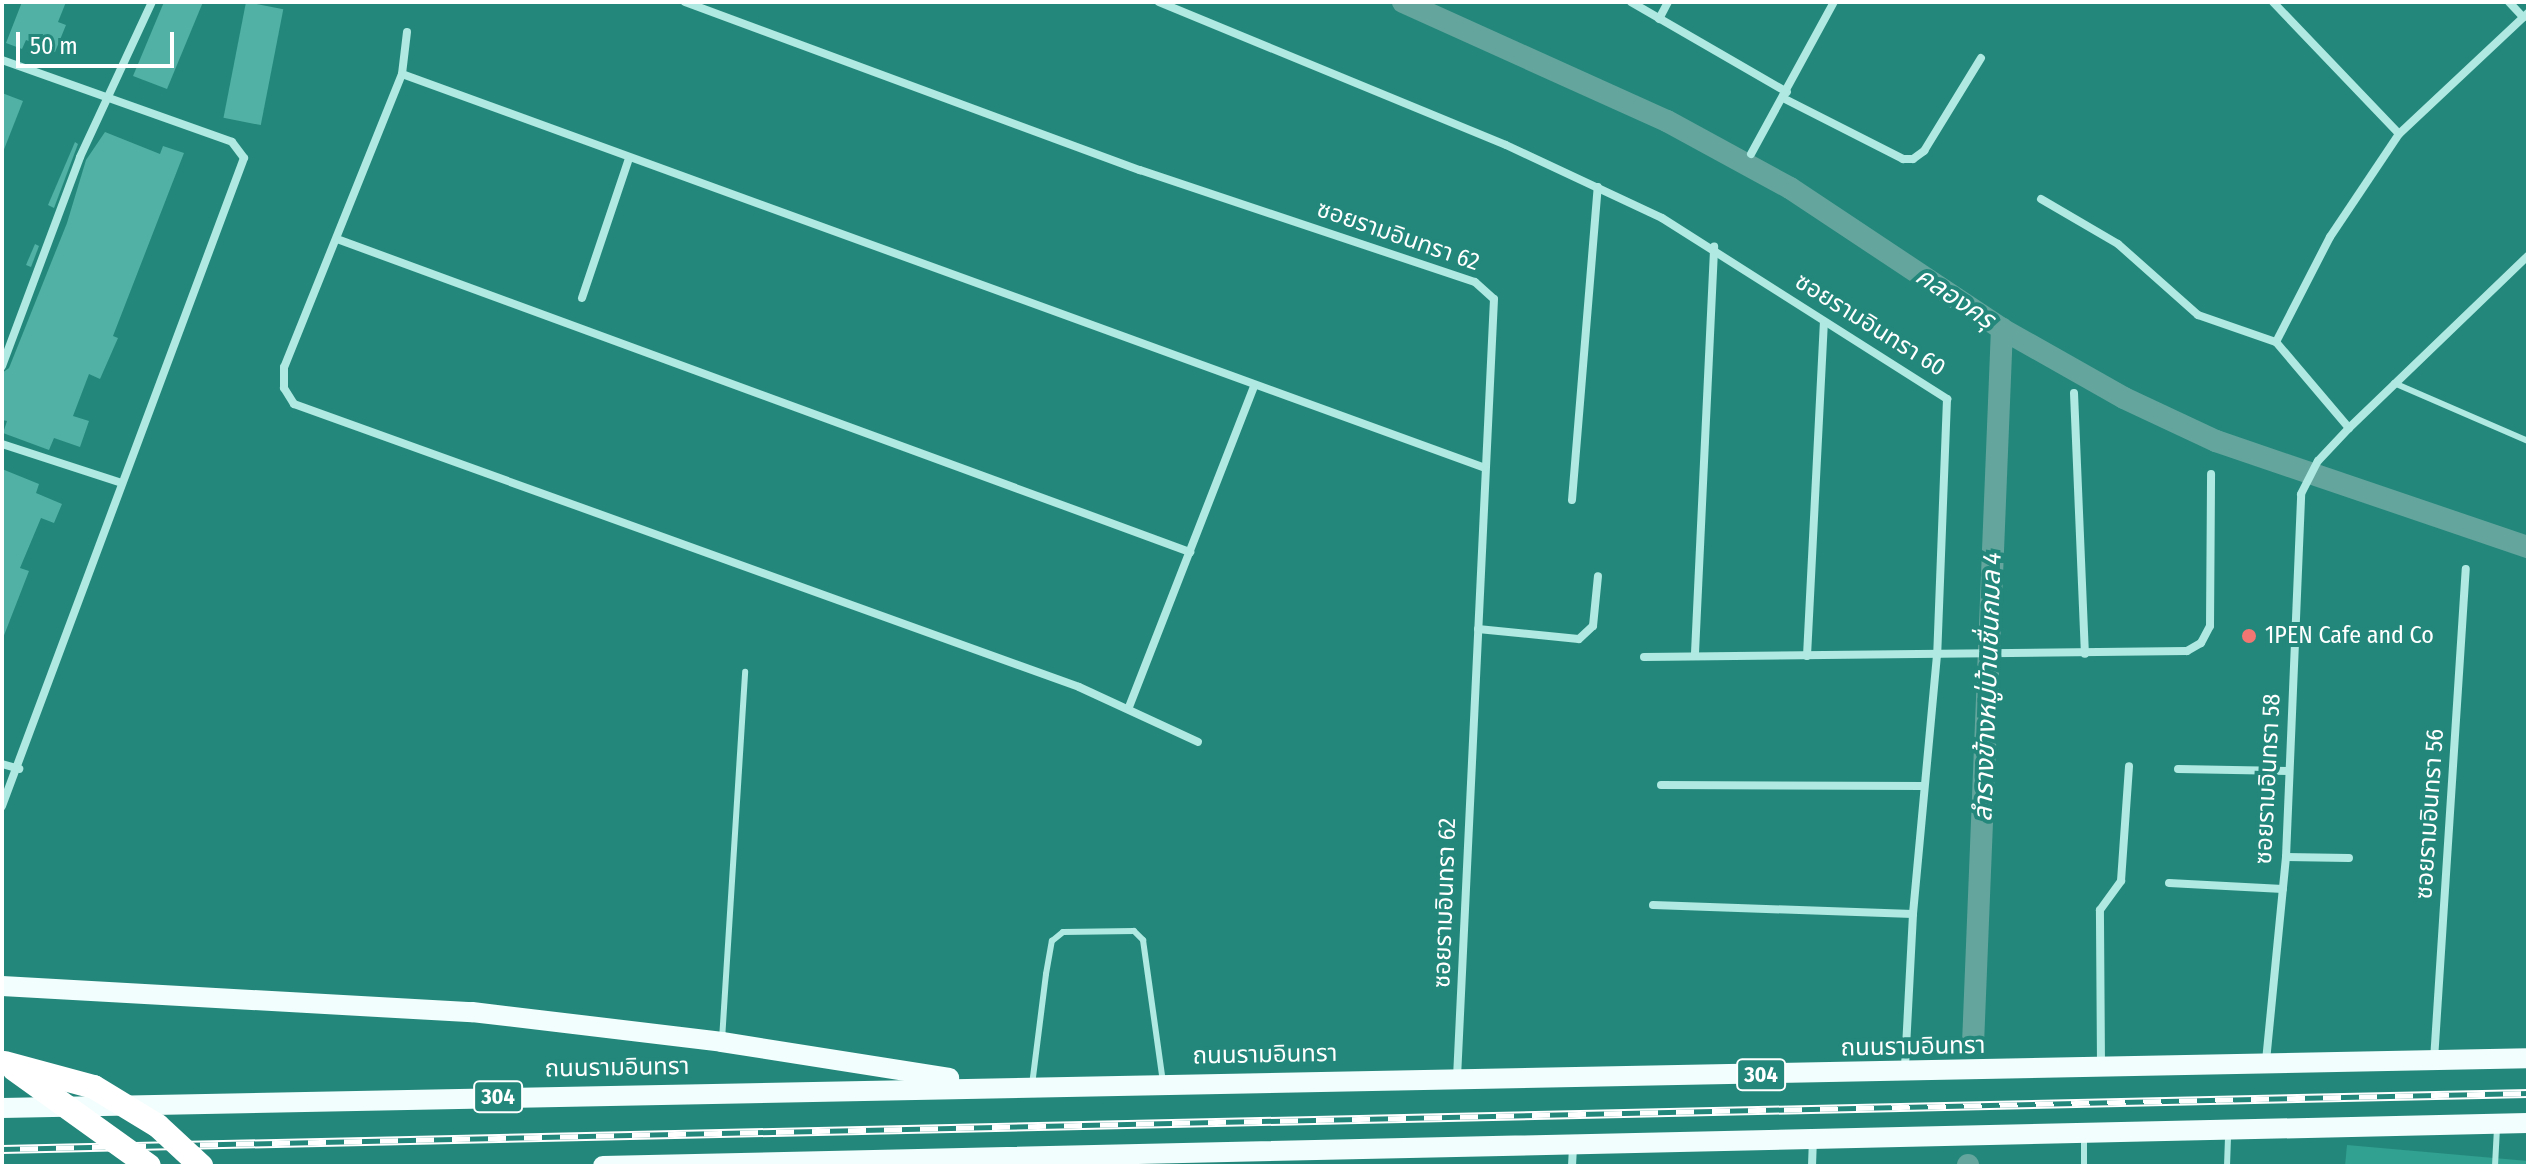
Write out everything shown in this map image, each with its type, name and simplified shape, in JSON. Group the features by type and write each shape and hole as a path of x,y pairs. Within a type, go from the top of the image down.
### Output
{"highway":[{"path":"149,1166 5,1063 94,1087 158,1126 201,1166"}],"main road":[{"path":"2,986 457,1011 722,1042 994,1086"},
{"name":"ถนนรามอินทรา","path":"2,1108 1163,1082 2101,1070 2528,1058"},
{"path":"603,1166 1192,1154 1243,1160 1573,1144 2528,1123"},
{"path":"1132,1166 1192,1154"}],"street":[{"path":"2,366 80,157 111,98 152,2"},
{"name":"ซอยรามอินทรา 62","path":"685,2 1140,170 1475,282 1494,299 1457,1078"},
{"name":"ซอยรามอินทรา 60","path":"1159,2 1598,187 1714,246 1824,323 1947,399 1937,655 1923,786 1904,1073"},
{"path":"1631,2 1785,95 1903,159 1913,159 1924,151 1981,58"},
{"path":"1659,19 1668,2"},
{"path":"1751,154 1834,2"},
{"path":"2273,2 2399,134"},
{"path":"2276,342 2330,237 2399,134 2526,15 2509,2"},
{"path":"407,32 402,74 284,367 284,388 294,404 1129,707 1198,742"},
{"path":"2,60 232,142 244,158 19,769 2,806"},
{"path":"402,74 1254,387 1485,468"},
{"path":"582,298 629,158"},
{"path":"1572,500 1598,187"},
{"path":"2041,199 2118,244 2198,315 2276,342 2349,428 2528,256"},
{"path":"337,239 1190,552"},
{"path":"1695,653 1714,246"},
{"path":"1807,656 1824,323"},
{"path":"1129,707 1254,387"},
{"path":"2074,393 2085,654"},
{"name":"ซอยรามอินทรา 58","path":"2265,1066 2286,857 2301,494 2318,461 2349,428"},
{"path":"2,444 122,483"},
{"path":"1644,657 1695,653 1807,656 2187,651 2206,635 2211,474"},
{"name":"ซอยรามอินทรา 56","path":"2434,1061 2466,569"},
{"path":"1478,629 1579,639 1593,626 1598,576"},
{"path":"2,764 19,769"},
{"path":"2101,1070 2100,910 2121,881 2129,766"},
{"path":"2178,769 2289,771"},
{"path":"1661,785 1923,786"},
{"path":"2286,857 2349,858"},
{"path":"2169,883 2283,889"},
{"path":"1653,905 1913,914"},
{"path":"1812,1166 1813,1139"},
{"path":"1572,1166 1573,1144"}],"lane":[{"path":"2394,383 2528,441"},
{"path":"722,1042 745,672"},
{"path":"1032,1085 1052,941 1063,932 1134,931 1143,940 1163,1082"},
{"path":"2495,1166 2497,1124"},
{"path":"2227,1166 2229,1129"},
{"path":"2084,1132 2084,1166"}],"green space":[{"path":"2347,1145 2528,1161 2528,1166 2345,1166"}],"building":[{"path":"22,2 66,2 58,22 66,25 55,52 26,40 22,49 6,43"},
{"path":"164,2 203,2 167,89 133,76"},
{"path":"246,2 283,9 261,125 223,118"},
{"path":"2,93 23,101 3,152 2,152"},
{"path":"105,132 160,154 163,146 184,153 113,336 118,338 100,379 89,374 73,416 89,421 80,447 54,438 49,450 3,433 7,421 2,420 2,373 9,368 67,223 86,160"},
{"path":"75,142 78,144 54,208 48,205"},
{"path":"35,244 39,246 31,267 26,265"},
{"path":"2,469 39,484 36,493 62,504 54,523 41,518 20,568 29,571 3,638"}],"waterway":[{"name":"คลองครุ","path":"1403,2 1667,121 1790,188 2002,329 2124,398 2216,441 2528,547"},
{"name":"ลำรางข้างหมู่บ้านชื่นกมล 4","path":"1973,1044 2002,329"}],"railway":[{"path":"2,1149 2528,1093"}],"place":[{"name":"1PEN Cafe and Co","path":"2249,636"}]}
